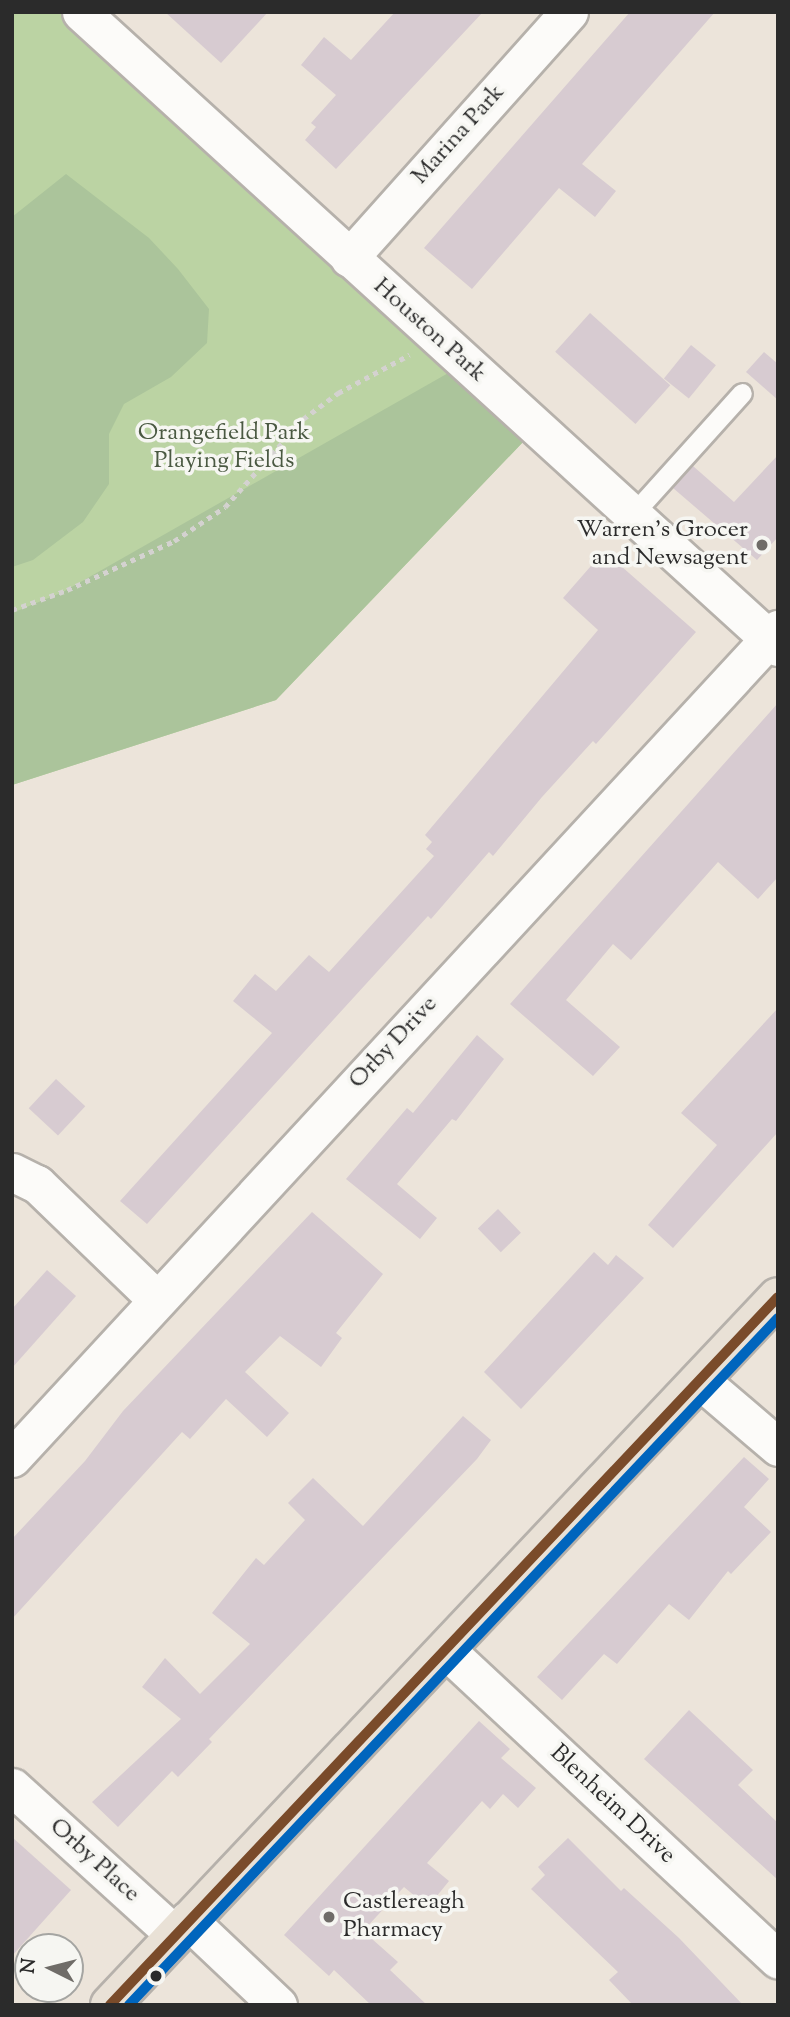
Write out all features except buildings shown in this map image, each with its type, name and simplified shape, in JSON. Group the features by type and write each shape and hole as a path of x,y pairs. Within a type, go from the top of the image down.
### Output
{"main road":[{"path":"110,2005 702,1382 778,1297"}],"street":[{"name":"Houston Park","path":"81,12 632,515 775,638"},
{"name":"Marina Park","path":"349,258 569,12"},
{"name":"Orby Drive","path":"12,1458 775,638"},
{"path":"12,1172 37,1184 157,1300"},
{"path":"702,1382 778,1447"},
{"name":"Blenheim Drive","path":"446,1650 778,1960"},
{"name":"Orby Place","path":"12,1787 278,2005"}],"lane":[{"path":"632,515 741,393"}],"path":[{"path":"12,610 68,590 174,541 225,506 303,419 338,393 438,339"}],"green space":[{"name":"Orangefield Park Playing Fields","path":"12,12 61,12 523,442 276,700 12,785"},
{"path":"66,174 149,238 178,269 209,309 207,343 171,377 124,404 109,434 109,484 83,522 33,560 12,567 12,217"},
{"path":"450,372 523,442 276,700 12,785 12,613 63,592"}],"transit line":[{"path":"110,2005 778,1297"},
{"path":"129,2005 778,1318"}],"place":[{"name":"Warren's Grocer and Newsagent","path":"762,545"},
{"name":"Castlereagh Pharmacy","path":"329,1917"}]}
